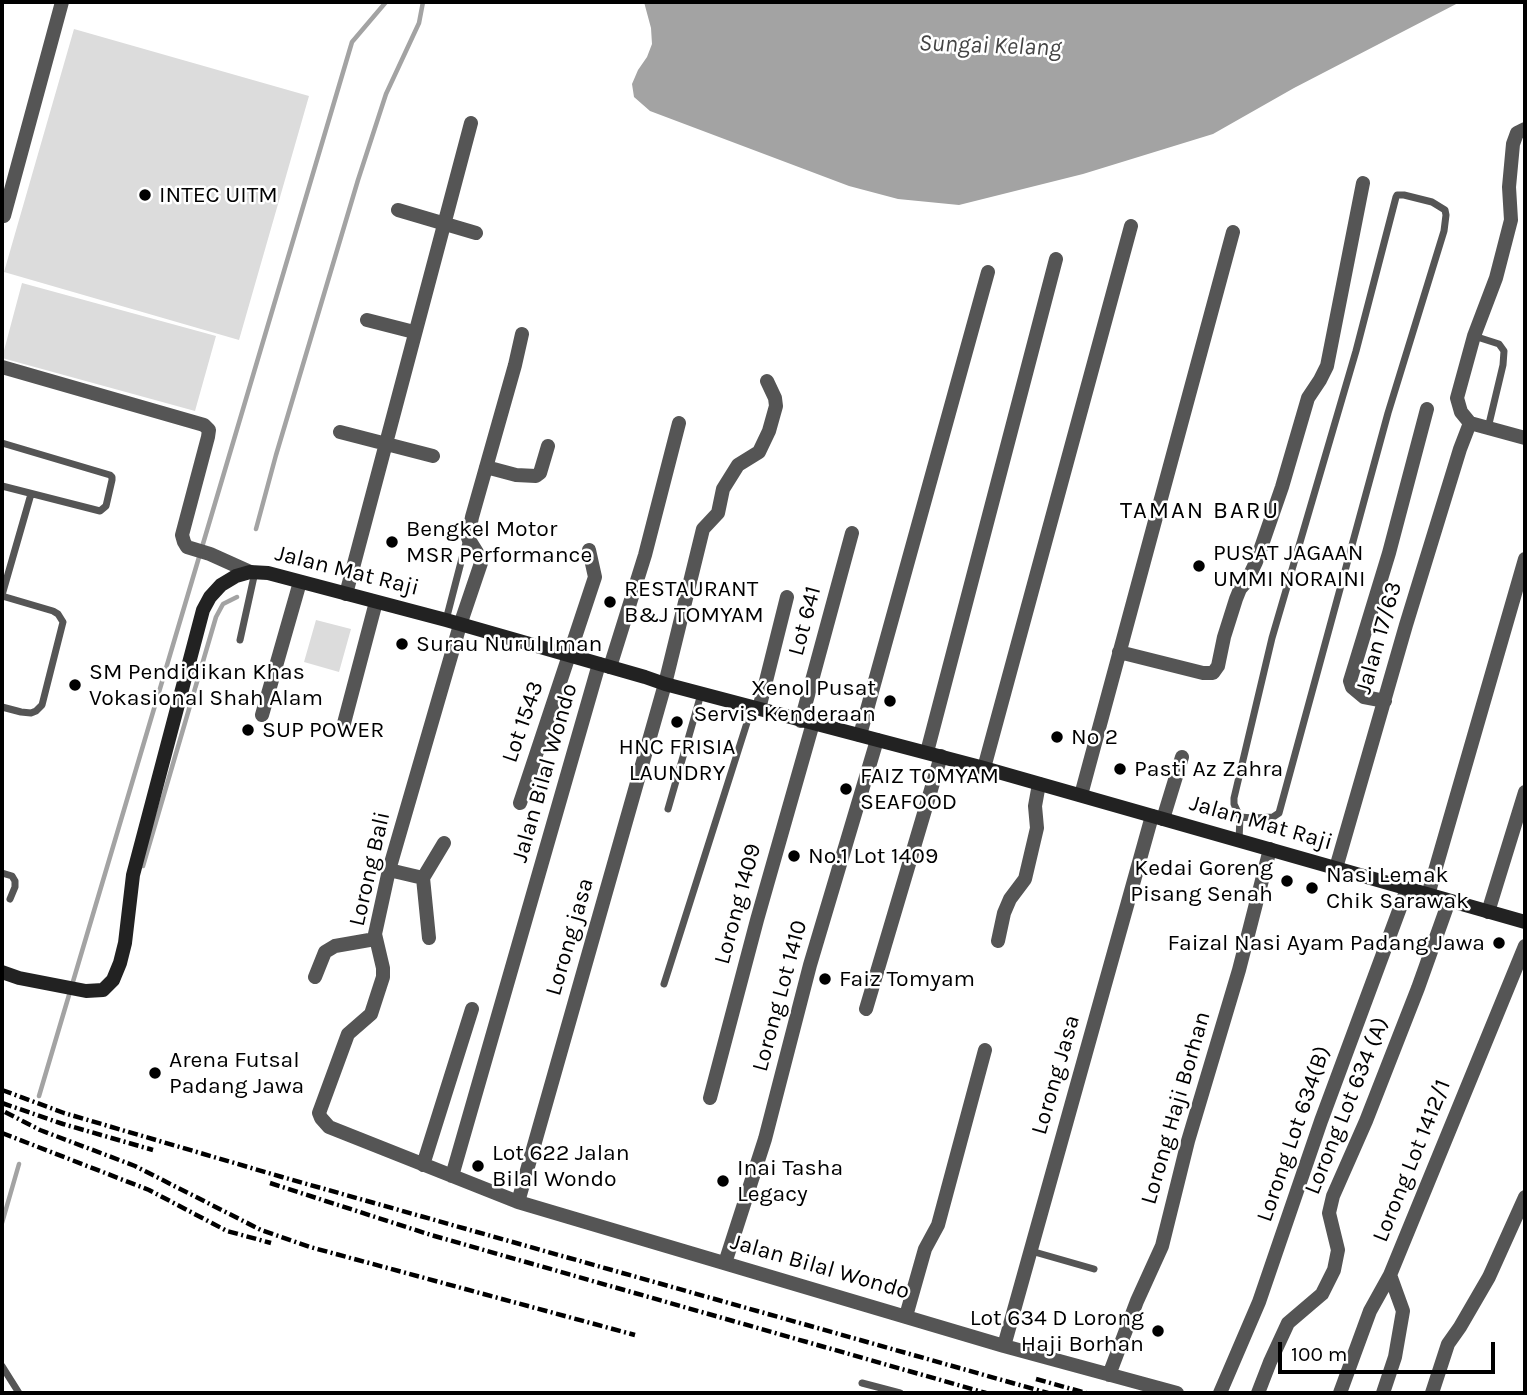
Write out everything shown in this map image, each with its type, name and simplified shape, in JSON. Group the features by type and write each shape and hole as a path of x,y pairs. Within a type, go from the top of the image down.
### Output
{"street":[{"path":"3,217 62,2"},
{"path":"346,594 471,123"},
{"path":"1525,129 1517,133 1513,144 1508,187 1511,220 1496,278 1474,336 1457,398 1461,412 1470,423 1525,438"},
{"path":"1119,652 1203,673 1213,673 1218,666 1236,599 1256,562 1282,487 1308,398 1327,366 1363,183"},
{"path":"1508,187 1525,192"},
{"path":"398,210 476,233"},
{"path":"984,768 1131,226"},
{"path":"1082,796 1233,232"},
{"path":"866,1009 934,754 1056,259"},
{"path":"860,735 988,272"},
{"path":"367,320 414,332"},
{"path":"468,538 522,334"},
{"path":"2,367 204,425 209,430 208,437 182,535 184,542 187,547 253,572"},
{"name":"Lorong jasa","path":"518,1202 665,684 703,529 718,513 723,489 737,465 759,452 769,431 776,406 767,381"},
{"path":"1385,701 1364,697 1352,687 1350,681 1389,554 1427,409"},
{"path":"604,666 645,555 679,423"},
{"name":"Jalan 17/63","path":"1336,868 1449,485 1470,423"},
{"path":"340,432 433,456"},
{"path":"486,467 516,475 536,476 540,473 548,446"},
{"name":"Lot 641","path":"807,722 852,533"},
{"name":"Lorong Bali","path":"319,1113 348,1034 371,1014 383,977 375,934 389,870 460,625 481,563 468,538"},
{"name":"Lot 1543","path":"520,803 595,577 589,550"},
{"path":"1428,895 1525,559"},
{"name":"Jalan Mat Raji","path":"2,972 19,978 86,991 103,990 113,980 125,943 133,875 203,610 221,585 236,576 253,572 268,573 446,620 665,684 934,754 1525,922"},
{"path":"262,715 300,582"},
{"path":"756,708 787,597"},
{"path":"343,727 376,602"},
{"name":"Jalan Bilal Wondo","path":"452,1176 604,666"},
{"name":"Lorong 1409","path":"709,1098 807,722"},
{"name":"Lorong Lot 1410","path":"724,1263 765,1139 810,965 877,740"},
{"name":"Lorong Jasa","path":"1004,1346 1158,818 1182,757"},
{"path":"998,941 1010,898 1025,879 1038,828 1035,806 1039,784"},
{"path":"1488,912 1525,792"},
{"path":"429,938 423,878 444,844"},
{"name":"Lorong Haji Borhan","path":"1109,1375 1137,1301 1162,1246 1188,1141 1239,970 1270,849"},
{"path":"389,870 423,878"},
{"name":"Lorong Lot 634(B)","path":"1220,1393 1259,1302 1321,1121 1407,889"},
{"name":"Lorong Lot 634 (A)","path":"1258,1393 1288,1324 1322,1294 1334,1270 1338,1250 1329,1213 1333,1196 1366,1121 1449,901"},
{"path":"315,977 325,952 335,946 375,939"},
{"name":"Lorong Lot 1412/1","path":"1340,1393 1370,1311 1390,1275 1525,946"},
{"path":"423,1165 472,1009"},
{"path":"906,1316 925,1249 938,1225 985,1050"},
{"name":"Jalan Bilal Wondo","path":"319,1113 329,1127 518,1202 1004,1346 1177,1393"},
{"path":"1432,1393 1448,1345 1489,1277 1525,1198"},
{"path":"1383,1393 1395,1357 1403,1311 1390,1275"}],"lane":[{"path":"1239,840 1240,817 1234,798 1272,638 1356,351 1396,197 1404,195 1432,202 1445,210 1444,231 1388,413 1279,813 1273,817 1240,817"},
{"path":"1474,336 1499,344 1504,351 1488,428"},
{"path":"2,443 112,477 106,506 100,510 2,486"},
{"path":"2,707 31,713 42,705 62,630 62,622 54,611 2,595 31,494"},
{"path":"446,620 468,538"},
{"path":"240,640 253,572"},
{"path":"668,809 701,693"},
{"path":"664,984 756,708"},
{"path":"2,873 12,876 15,881 10,900"},
{"path":"1031,1251 1094,1269"},
{"path":"2,1366 19,1393"},
{"path":"862,1383 900,1393"}],"shaded area":[{"path":"74,29 309,96 239,340 4,272"},
{"path":"22,283 216,336 195,411 2,358"},
{"path":"316,620 351,629 339,672 304,662"}],"water":[{"name":"Sungai Kelang","path":"644,2 1460,2 1294,88 1213,134 1083,174 959,205 898,199 849,186 650,111 634,97 632,84 652,44"}],"waterway":[{"path":"39,1096 352,42 386,2"},
{"path":"256,529 358,180 386,94 419,23 423,2"},
{"path":"143,866 216,617 223,604 237,597"},
{"path":"2,1223 19,1164"}],"railway":[{"path":"2,1090 64,1113 282,1177 1048,1393"},
{"path":"2,1103 153,1150"},
{"path":"5,1112 40,1130 135,1166 261,1230 310,1247 635,1335"},
{"path":"2,1133 149,1190 227,1231 271,1243"},
{"path":"270,1183 431,1235 986,1393"},
{"path":"1036,1379 1086,1393"}],"place":[{"name":"INTEC UITM","path":"145,195"},
{"name":"Bengkel Motor MSR Performance","path":"392,542"},
{"name":"PUSAT JAGAAN UMMI NORAINI","path":"1199,566"},
{"name":"RESTAURANT B&J TOMYAM","path":"610,602"},
{"name":"Surau Nurul Iman","path":"402,644"},
{"name":"SM Pendidikan Khas Vokasional Shah Alam","path":"75,685"},
{"name":"Xenol Pusat Servis Kenderaan","path":"890,701"},
{"name":"HNC FRISIA LAUNDRY","path":"677,722"},
{"name":"SUP POWER","path":"248,730"},
{"name":"No 2","path":"1057,737"},
{"name":"Pasti Az Zahra","path":"1120,769"},
{"name":"FAIZ TOMYAM SEAFOOD","path":"846,789"},
{"name":"No.1 Lot 1409","path":"794,856"},
{"name":"Kedai Goreng Pisang Senah","path":"1287,881"},
{"name":"Nasi Lemak Chik Sarawak","path":"1312,888"},
{"name":"Faizal Nasi Ayam Padang Jawa","path":"1499,943"},
{"name":"Faiz Tomyam","path":"825,979"},
{"name":"Arena Futsal Padang Jawa","path":"155,1073"},
{"name":"Lot 622 Jalan Bilal Wondo","path":"478,1166"},
{"name":"Inai Tasha Legacy","path":"723,1181"},
{"name":"Lot 634 D Lorong Haji Borhan","path":"1158,1331"}],"district":[{"name":"TAMAN BARU","path":"1200,511"}]}
